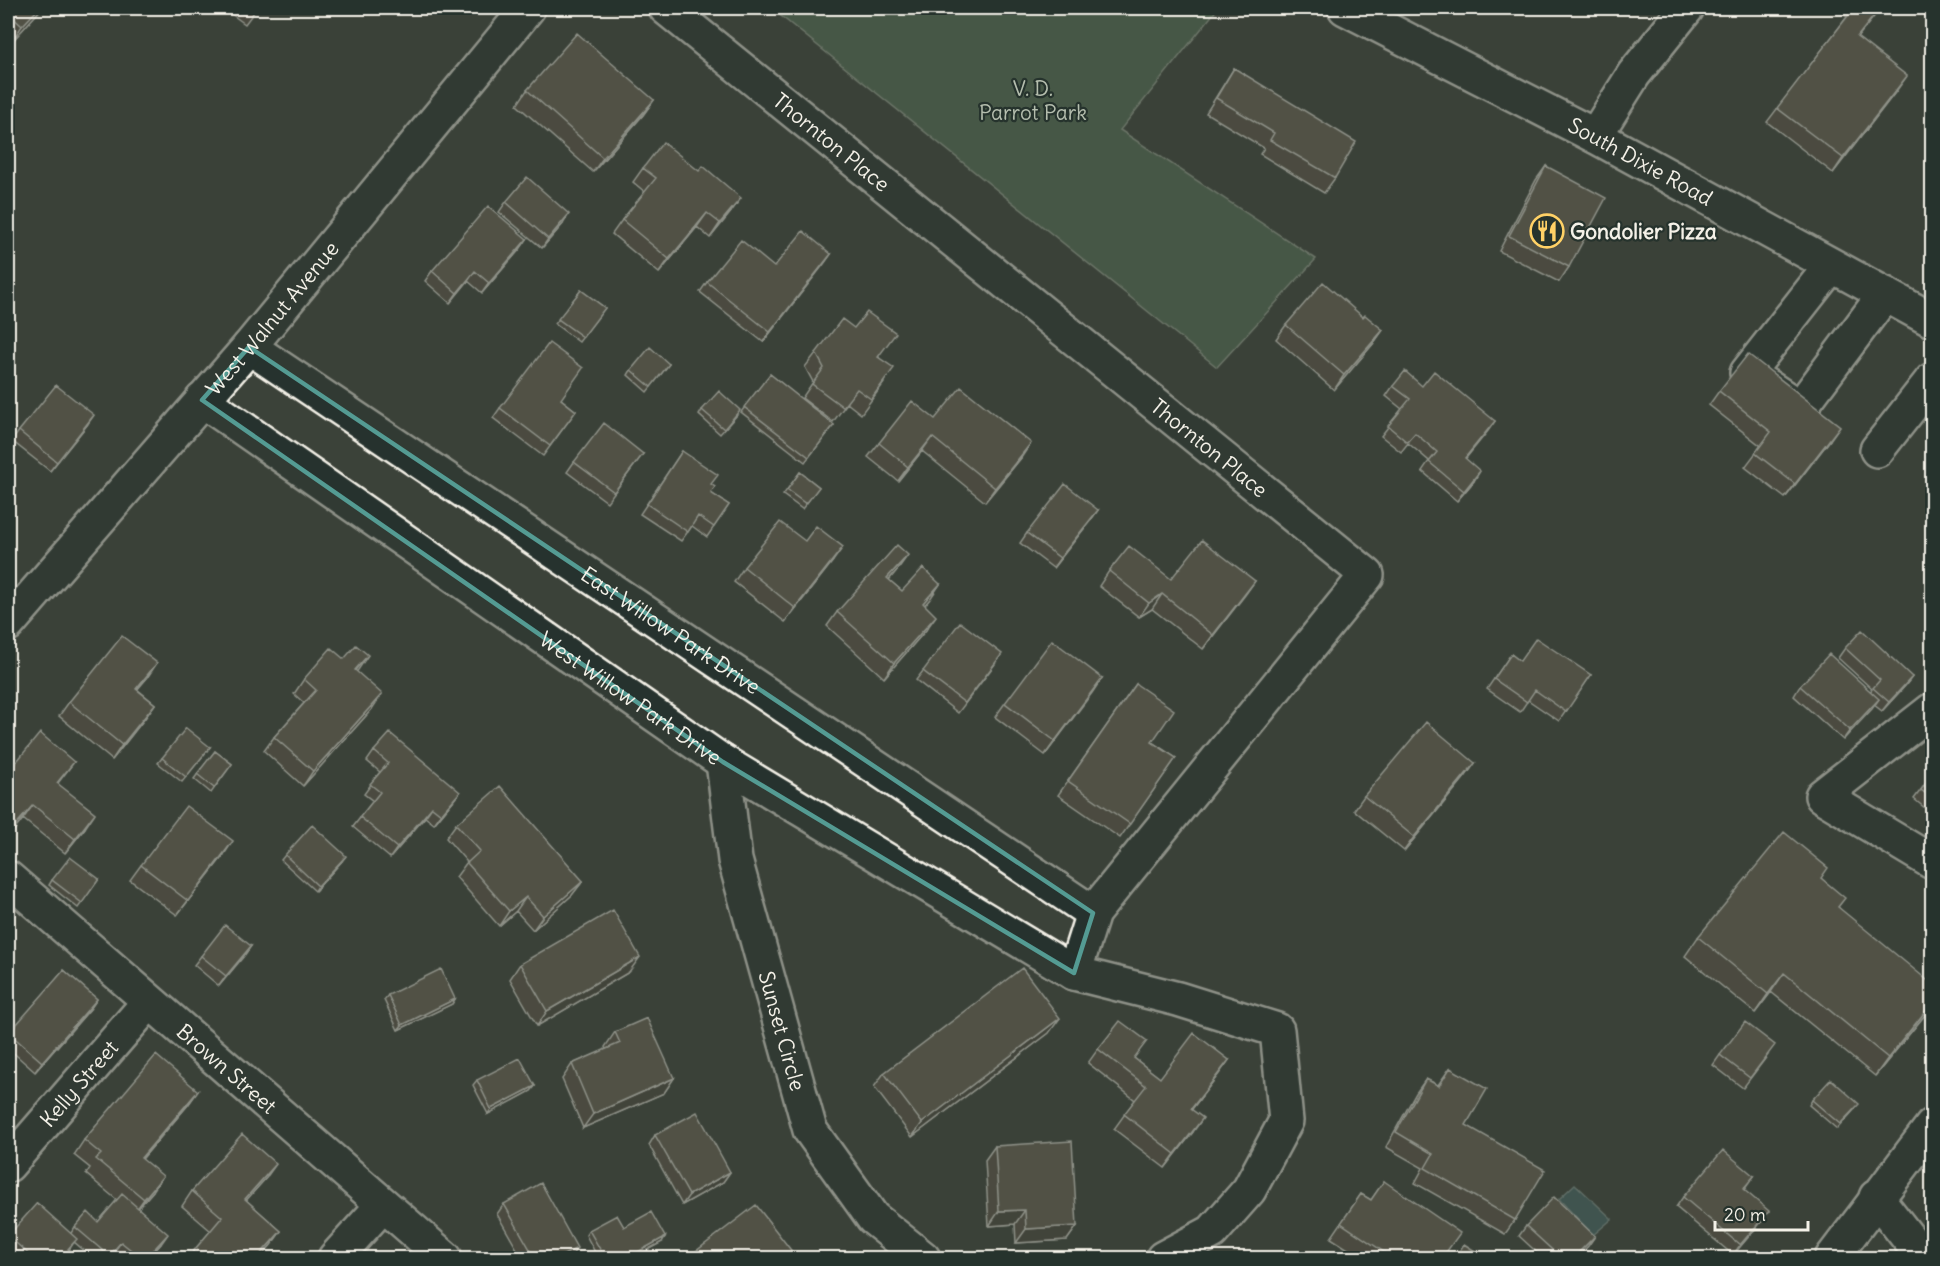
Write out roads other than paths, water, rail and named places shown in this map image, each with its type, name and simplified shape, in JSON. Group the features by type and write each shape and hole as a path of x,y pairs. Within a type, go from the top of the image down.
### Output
{"street":[{"name":"West Walnut Avenue","path":"8,624 249,347 528,8"},
{"name":"Thornton Place","path":"666,8 1367,575 1093,913 1074,973"},
{"name":"South Dixie Road","path":"1345,8 1595,136 1932,320"},
{"path":"1595,136 1634,74 1688,8"},
{"path":"1831,266 1747,373 1800,408 1885,294"},
{"name":"East Willow Park Drive","path":"249,347 1093,913"},
{"path":"1877,450 1932,380"},
{"name":"West Willow Park Drive","path":"202,400 723,762 1074,973"},
{"path":"1932,710 1822,796 1932,862"},
{"name":"Sunset Circle","path":"723,762 735,860 810,1130 873,1218 923,1258"},
{"name":"Brown Street","path":"8,878 445,1258"},
{"path":"1074,973 1179,999 1277,1030 1286,1121 1249,1190 1212,1232 1162,1258"},
{"name":"Kelly Street","path":"8,1165 149,1002"},
{"path":"1832,1258 1932,1126"},
{"path":"1876,1197 1923,1258"},
{"path":"335,1258 383,1204"}],"water":[{"path":"1575,1184 1612,1219 1593,1235 1559,1199"}],"place":[{"name":"Gondolier Pizza","path":"1547,231"}],"park label":[{"name":"V. D. Parrot Park","path":"1033,100"}]}
